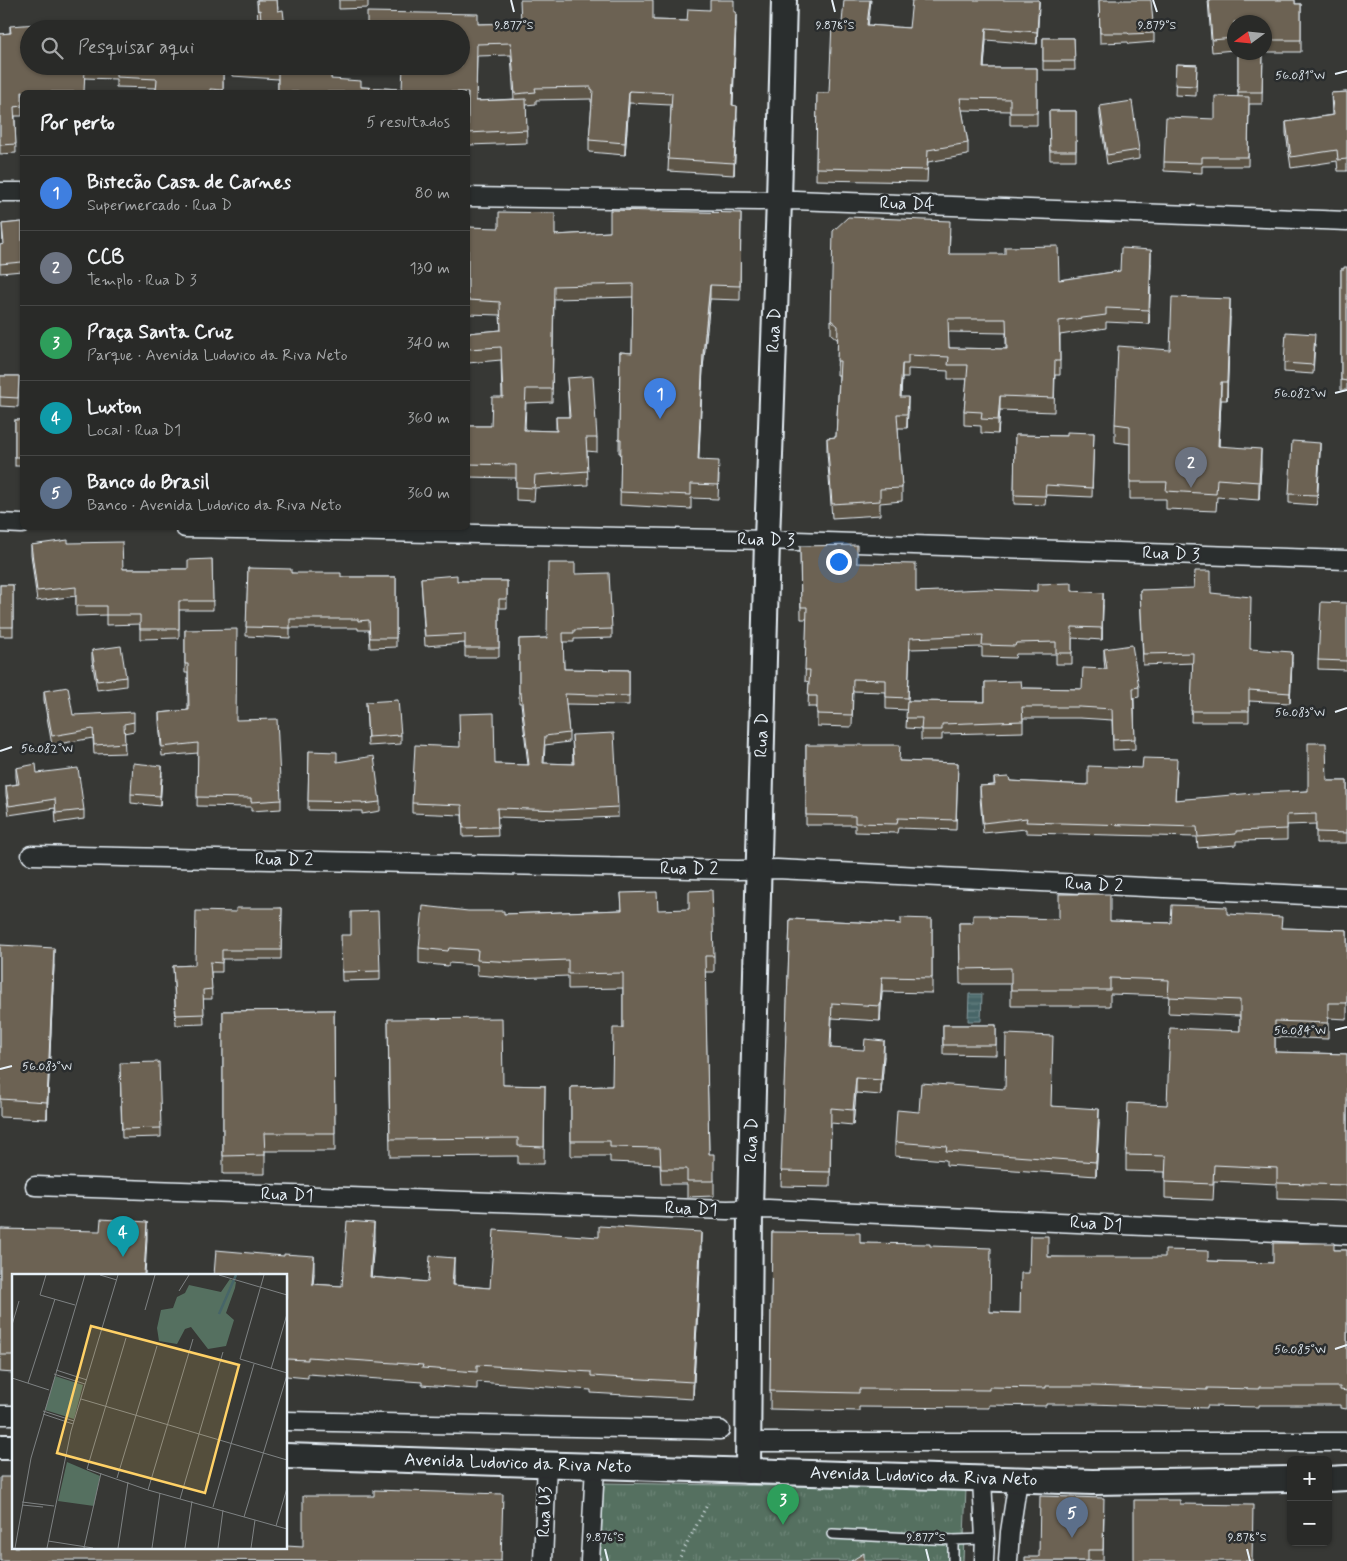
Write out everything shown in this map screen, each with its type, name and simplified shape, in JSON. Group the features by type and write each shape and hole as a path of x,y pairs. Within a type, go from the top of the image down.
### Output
{"street":[{"name":"Rua D","path":"748,1471 750,1209 767,540 784,0"},
{"path":"0,192 20,192"},
{"name":"Rua D4","path":"470,197 779,200 1347,221"},
{"path":"0,523 20,524"},
{"name":"Rua D 3","path":"283,530 767,540 1347,560"},
{"name":"Rua D 2","path":"31,855 728,869 760,868 1347,897"},
{"name":"Rua D1","path":"35,1186 727,1210 750,1209 1347,1235"},
{"path":"288,1421 720,1430"},
{"path":"761,1442 1347,1442"},
{"name":"Avenida Ludovico da Riva Neto","path":"288,1456 1092,1482 1287,1479"},
{"name":"Rua U3","path":"543,1561 548,1463"},
{"path":"590,1561 595,1466"},
{"path":"1332,1479 1347,1478"},
{"path":"982,1479 985,1539 984,1561"},
{"path":"1008,1561 1010,1532 1018,1480"}],"lane":[{"path":"832,1534 953,1540 985,1539"},
{"path":"952,1561 953,1540"}],"path":[{"path":"678,1561 708,1503"}],"green space":[{"path":"604,1483 966,1489 963,1561 600,1561"}],"water":[{"path":"969,994 982,994 981,1021 968,1021"}],"building":[{"path":"257,0 277,0 278,11 283,10 284,20 261,20 260,10 258,11"},
{"path":"520,0 653,0 653,20 687,21 688,9 710,10 710,0 734,0 734,12 736,12 732,105 737,106 734,163 668,159 672,93 629,91 625,143 589,140 593,90 591,87 535,88 536,92 515,94 511,43 477,44 476,101 526,99 527,130 470,133 470,90 278,90 278,75 331,75 331,79 361,81 361,87 402,89 403,75 470,75 470,20 367,20 367,12 478,14 478,24 521,23"},
{"path":"844,0 870,0 867,25 909,28 912,0 1039,0 1037,32 986,28 983,68 1037,68 1037,113 1010,113 1010,99 960,98 968,143 928,150 927,170 816,168 817,93 829,93 832,23 842,23"},
{"path":"1099,0 1151,0 1154,33 1100,33"},
{"path":"1209,0 1295,0 1295,4 1301,4 1301,40 1272,40 1272,15 1227,15 1227,39 1212,40"},
{"path":"20,25 20,75 85,75 84,90 20,90 20,106 14,107 16,144 0,145 0,34 11,33 10,26"},
{"path":"1043,38 1074,38 1075,61 1043,61"},
{"path":"1238,60 1263,60 1262,92 1238,92"},
{"path":"1176,64 1197,65 1196,86 1175,85"},
{"path":"116,75 223,75 223,90 156,90 157,79 116,77"},
{"path":"1347,92 1347,159 1338,160 1337,150 1291,157 1286,122 1334,115 1331,93"},
{"path":"1215,96 1249,97 1248,157 1202,157 1202,163 1164,162 1166,117 1215,119"},
{"path":"1132,101 1139,150 1107,155 1100,106"},
{"path":"1049,111 1076,111 1076,151 1050,151"},
{"path":"610,210 741,213 740,286 710,285 703,354 698,460 719,461 718,485 691,484 691,495 620,492 620,352 632,353 633,284 554,286 552,389 526,389 524,430 557,431 556,417 570,417 567,378 593,376 597,438 586,438 588,471 535,475 534,488 516,487 516,465 470,464 470,426 491,426 492,397 503,397 501,347 470,349 470,333 501,330 500,302 470,300 470,227 499,228 499,212 555,213 555,235 610,232"},
{"path":"848,217 950,221 949,254 1005,254 1005,247 1058,246 1059,280 1120,271 1121,248 1151,250 1149,310 1106,308 1106,315 1059,321 1060,361 1055,361 1054,398 1000,396 998,420 981,419 982,412 964,411 968,365 948,365 949,357 908,355 908,364 902,364 900,397 908,397 907,414 897,414 902,488 880,489 880,501 832,504 827,438 836,437 840,361 837,361 838,326 831,320 833,231","holes":["948,319 1006,319 1007,349 949,348"]},
{"path":"20,222 20,262 0,264 0,245 4,244 2,224"},
{"path":"1344,267 1347,267 1347,381 1341,380 1341,269 1344,269"},
{"path":"1172,297 1230,299 1227,382 1221,382 1218,446 1261,449 1259,482 1217,479 1216,494 1166,491 1167,482 1130,482 1130,426 1115,424 1118,346 1170,350"},
{"path":"1286,332 1315,334 1313,365 1284,363"},
{"path":"0,376 19,376 18,398 0,397"},
{"path":"15,420 20,420 20,457 15,457"},
{"path":"1067,432 1094,433 1092,488 1046,485 1045,496 1014,495 1015,435 1067,436"},
{"path":"1292,441 1320,443 1317,495 1289,494"},
{"path":"68,540 68,543 122,542 123,569 188,569 188,560 212,559 213,601 179,601 179,629 140,629 140,615 106,615 106,606 76,606 76,587 37,591 31,545"},
{"path":"857,545 857,563 916,564 916,592 985,589 1037,591 1037,584 1072,583 1072,591 1103,593 1102,628 1072,627 1072,653 1056,653 1056,642 1016,643 1015,646 982,645 983,635 910,638 908,698 886,697 886,680 853,679 852,715 817,714 817,696 808,696 810,670 805,670 807,607 801,607 800,546"},
{"path":"548,563 575,563 575,574 609,573 612,629 574,630 574,633 563,633 564,669 629,670 629,696 565,694 569,733 545,736 543,763 574,764 572,735 614,733 618,807 562,810 497,808 498,827 463,828 462,805 412,803 415,745 460,747 459,714 494,713 495,764 529,765 521,693 519,693 519,639 547,638"},
{"path":"248,568 291,569 291,573 341,573 341,577 396,577 396,638 370,638 369,620 358,621 358,619 290,619 290,628 246,627"},
{"path":"1195,571 1211,571 1211,593 1251,597 1250,649 1292,652 1290,693 1249,690 1249,711 1191,711 1193,653 1143,654 1140,590 1194,588"},
{"path":"457,575 457,581 507,581 507,599 499,599 499,648 465,648 465,634 425,636 421,578"},
{"path":"0,585 13,585 13,627 0,627"},
{"path":"1321,602 1347,603 1347,661 1318,660"},
{"path":"237,629 236,720 277,719 281,800 251,802 251,798 197,797 198,743 162,747 159,713 189,710 188,664 185,664 185,630"},
{"path":"1132,645 1139,687 1133,688 1135,739 1113,740 1112,709 1022,707 1023,721 942,724 942,730 921,730 922,718 906,718 907,701 985,702 985,682 1021,681 1022,688 1082,689 1083,668 1107,669 1104,649"},
{"path":"121,646 126,677 97,681 92,650"},
{"path":"68,687 73,715 134,712 134,722 124,724 125,743 94,745 93,729 52,736 44,691"},
{"path":"398,700 401,735 368,737 366,702"},
{"path":"1308,743 1326,743 1327,781 1347,781 1347,833 1316,832 1316,814 1287,815 1287,829 1236,831 1236,834 1198,837 1197,827 1026,822 1027,818 983,823 980,786 995,785 994,778 1009,777 1010,781 1088,785 1088,766 1142,768 1143,758 1177,759 1175,800 1254,793 1308,791"},
{"path":"806,745 900,745 899,761 958,763 956,820 898,818 897,824 855,823 855,816 806,815"},
{"path":"309,751 337,752 337,762 374,756 380,802 362,804 362,802 308,801"},
{"path":"133,763 162,766 160,796 131,794"},
{"path":"36,764 37,773 78,768 84,810 56,813 55,799 9,806 6,786 19,784 16,768"},
{"path":"712,890 714,956 705,956 709,1154 714,1154 714,1181 687,1181 687,1169 661,1169 660,1148 610,1147 610,1141 571,1141 571,1087 612,1086 613,1028 623,1028 623,973 568,974 568,960 515,962 477,960 478,950 449,948 448,951 419,948 423,906 468,911 504,911 504,914 622,910 621,893 657,892 658,910 689,909 689,891"},
{"path":"1059,894 1110,894 1110,921 1171,923 1172,905 1227,907 1227,914 1282,917 1281,928 1347,930 1347,1003 1328,1003 1328,1023 1275,1021 1275,1052 1347,1054 1347,1185 1277,1183 1277,1168 1214,1165 1213,1184 1165,1182 1166,1156 1126,1155 1128,1103 1167,1105 1170,1028 1240,1031 1240,1000 1168,997 1169,980 1110,978 1110,990 1011,990 1011,968 960,969 959,923 973,923 973,915 1059,919"},
{"path":"236,908 282,908 281,950 222,950 222,963 210,962 212,989 203,990 204,1014 176,1015 173,966 195,965 196,911 236,912"},
{"path":"378,911 380,971 342,972 341,935 351,935 351,912"},
{"path":"901,918 932,919 932,978 882,977 880,1006 832,1003 830,1048 864,1050 865,1039 884,1041 881,1080 856,1078 853,1110 831,1108 830,1172 781,1171 790,919 901,924"},
{"path":"0,945 54,948 47,1102 0,1099"},
{"path":"334,1010 335,1133 264,1133 265,1155 223,1156 223,1011"},
{"path":"502,1018 503,1085 545,1086 544,1147 518,1146 518,1138 390,1139 388,1019"},
{"path":"943,1025 996,1025 996,1045 943,1045"},
{"path":"1006,1034 1053,1036 1051,1106 1099,1109 1096,1162 946,1151 947,1146 895,1142 897,1110 919,1112 921,1083 1005,1089"},
{"path":"159,1062 161,1128 122,1129 120,1063"},
{"path":"101,1219 147,1222 144,1274 12,1274 12,1355 0,1355 0,1229 100,1231"},
{"path":"347,1221 374,1223 370,1277 428,1282 430,1256 454,1258 452,1285 490,1288 494,1230 599,1237 599,1226 701,1232 693,1382 591,1376 591,1372 477,1365 477,1372 422,1368 423,1365 308,1357 308,1360 288,1359 288,1274 214,1274 216,1250 284,1256 284,1254 314,1256 312,1284 342,1286"},
{"path":"772,1232 860,1233 860,1243 930,1244 930,1246 991,1248 990,1312 1020,1313 1021,1273 1029,1273 1030,1236 1048,1236 1048,1257 1165,1257 1165,1250 1208,1251 1208,1261 1273,1263 1273,1243 1334,1243 1334,1250 1347,1250 1347,1391 1340,1390 1340,1387 1207,1388 1207,1390 1046,1386 1046,1388 989,1387 989,1390 859,1389 859,1393 770,1391"},
{"path":"0,1477 12,1477 12,1548 303,1547 303,1496 374,1496 374,1490 503,1494 501,1561 0,1561"},
{"path":"1040,1496 1104,1498 1103,1550 1088,1550 1088,1561 1025,1561 1025,1557 1039,1557"},
{"path":"1134,1500 1180,1500 1180,1504 1253,1505 1252,1561 1134,1561"},
{"path":"864,1553 864,1561 851,1561"}],"place":[{"name":"Bistecão Casa de Carnes","path":"660,419"},
{"name":"CCB","path":"1191,488"},
{"name":"Luxton","path":"123,1257"},
{"name":"Praça Santa Cruz","path":"783,1525"},
{"name":"Banco do Brasil","path":"1072,1538"}]}
